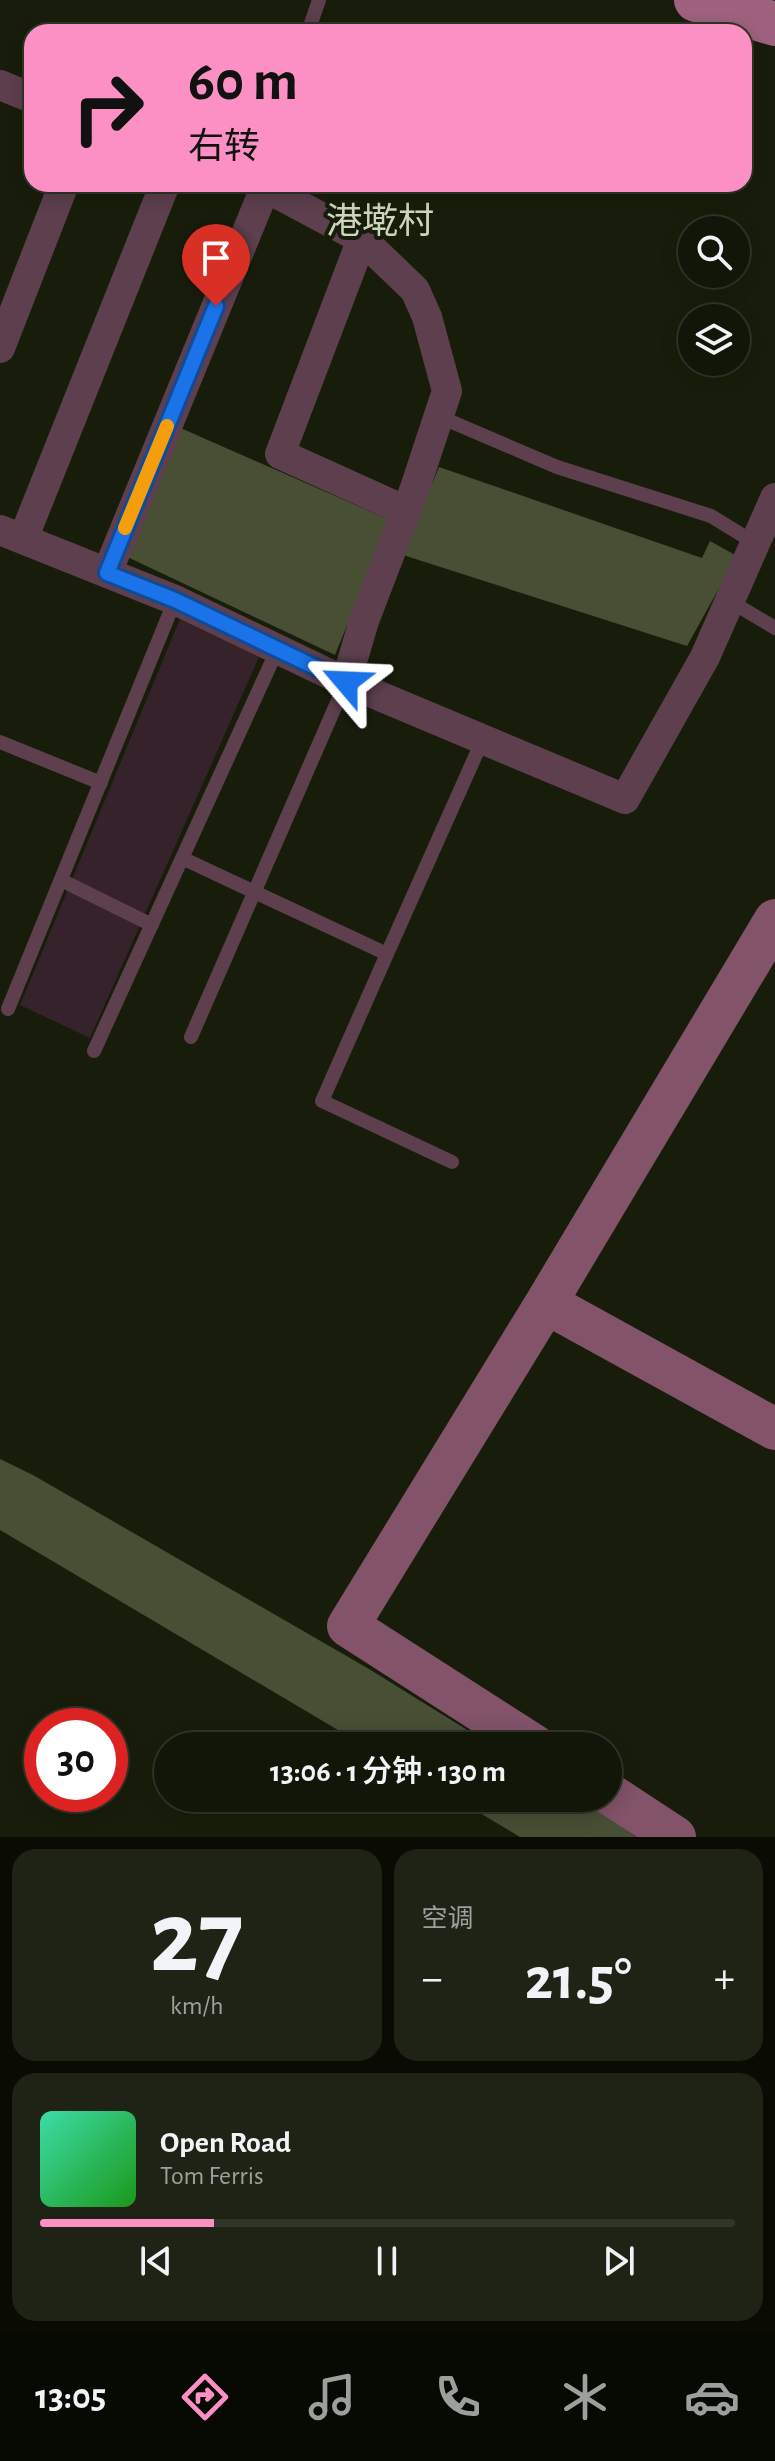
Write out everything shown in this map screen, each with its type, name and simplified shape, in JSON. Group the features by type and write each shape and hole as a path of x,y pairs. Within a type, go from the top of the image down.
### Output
{"main road":[{"path":"696,0 775,24"}],"street":[{"path":"0,85 24,95"},
{"path":"0,348 61,192"},
{"path":"162,192 12,534 175,600 346,682 625,799 705,657 775,498"},
{"path":"107,573 260,192"},
{"path":"273,192 362,239 415,290 427,317 447,391 364,621 346,682"},
{"path":"362,239 280,454 406,511"},
{"path":"513,1732 348,1626 775,920"},
{"path":"546,1303 775,1429"},
{"path":"622,1802 675,1837"}],"lane":[{"path":"311,24 319,0"},
{"path":"438,416 557,467 711,516 755,543"},
{"path":"8,1009 175,600"},
{"path":"730,601 775,628"},
{"path":"94,1051 278,648"},
{"path":"191,1037 346,682"},
{"path":"452,1162 322,1101 483,739"},
{"path":"0,742 101,783"},
{"path":"182,858 387,954"},
{"path":"61,880 152,925"}],"shaded area":[{"path":"176,426 390,520 335,655 121,554"},
{"path":"439,467 702,558 710,541 737,556 687,646 403,555"},
{"path":"180,619 259,657 90,1038 20,1005"},
{"path":"0,1459 33,1475 369,1669 470,1732 341,1732 0,1530"},
{"path":"478,1812 601,1812 636,1837 520,1837"}],"slow traffic":[{"path":"125,528 167,426"}],"district":[{"name":"港墘村","path":"380,222"}],"route":[{"path":"216,306 107,573 175,600 346,682"}]}
